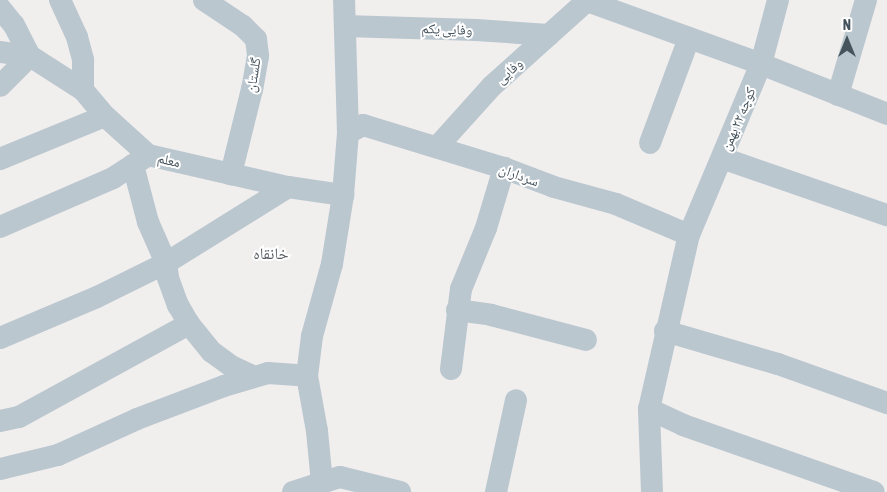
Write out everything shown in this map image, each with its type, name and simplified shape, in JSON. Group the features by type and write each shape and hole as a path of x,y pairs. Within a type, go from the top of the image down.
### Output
{"street":[{"path":"60,0 77,37 83,60 83,90"},
{"name":"گلستان","path":"204,0 243,26 256,39 258,56 252,89 231,174"},
{"path":"326,488 307,376 312,336 332,264 342,195 348,133 344,0"},
{"path":"587,0 761,64 887,114"},
{"name":"وفایی","path":"437,148 492,86 587,0"},
{"name":"کوچه ۲۲ بهمن","path":"652,492 649,409 665,331 689,235 761,64 778,0"},
{"path":"838,95 866,0"},
{"path":"0,8 14,25 30,56 0,86"},
{"name":"وفایی یکم","path":"345,26 476,30 549,35"},
{"path":"650,143 689,38"},
{"name":"معلم","path":"0,52 30,56 83,90 140,160 231,174 288,187 342,195"},
{"path":"0,159 105,116"},
{"name":"سرداران","path":"348,133 363,125 504,168 554,188 616,204 689,235"},
{"path":"722,158 887,215"},
{"path":"0,228 113,178 140,160 148,222 166,263 168,278 178,305 189,324 212,352 233,367 254,377"},
{"path":"451,369 461,289 486,228 504,168"},
{"path":"0,338 97,297 166,263 288,187"},
{"path":"458,310 491,315 586,340"},
{"path":"0,420 19,417 189,324"},
{"path":"665,331 778,364 887,403"},
{"path":"0,469 58,455 137,419 254,377 268,373 307,376"},
{"path":"496,492 516,400"},
{"path":"649,409 683,424 874,492"},
{"path":"293,492 326,488 340,477 400,492"}],"district":[{"name":"خانقاه","path":"271,253"}]}
